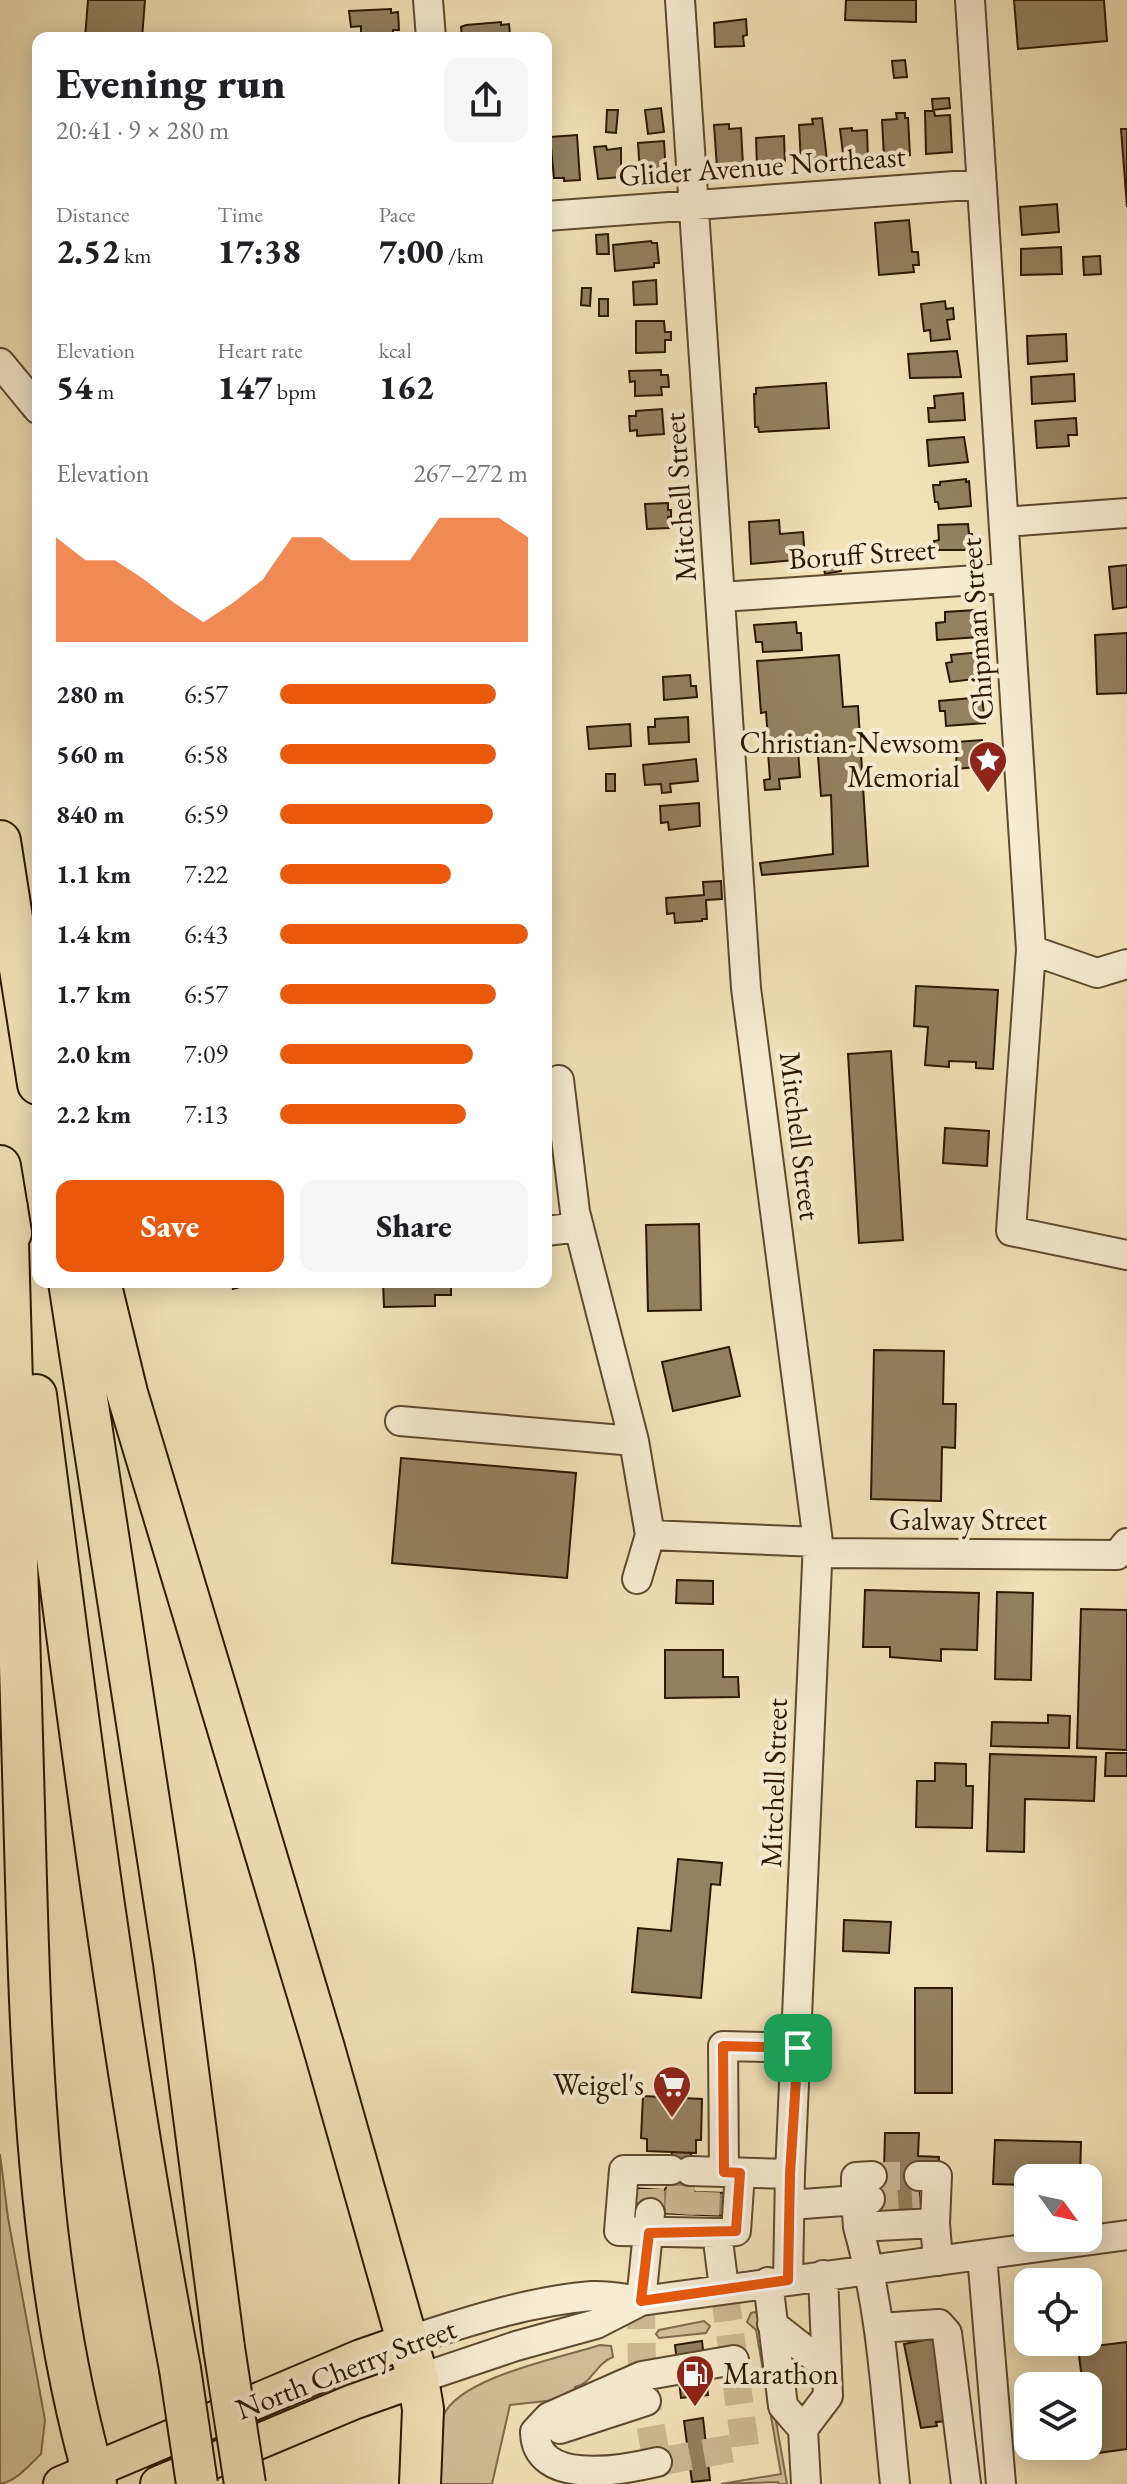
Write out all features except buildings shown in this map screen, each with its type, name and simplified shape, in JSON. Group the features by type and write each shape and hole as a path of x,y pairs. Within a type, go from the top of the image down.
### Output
{"highway":[{"path":"0,841 32,1045"},
{"path":"11,907 32,996"},
{"path":"0,1166 33,1375 87,1794 197,2484"},
{"path":"7,1207 30,1996 53,2279 82,2436 83,2480"},
{"path":"70,1288 174,1963 224,2348 245,2484"},
{"path":"101,1288 127,1393 315,2017 418,2379 423,2409 420,2484"}],"main road":[{"name":"North Cherry Street","path":"83,2480 361,2357 407,2341"},
{"name":"North Cherry Street","path":"158,2484 353,2402 418,2379"}],"street":[{"path":"428,0 431,32"},
{"name":"Mitchell Street","path":"680,0 746,988 818,1547 790,2205 772,2324 783,2406 803,2429"},
{"name":"Chipman Street","path":"970,0 1031,950 1011,1231 1127,1255"},
{"name":"Glider Avenue Northeast","path":"552,216 982,184"},
{"path":"0,363 32,402"},
{"path":"1004,522 1127,513"},
{"name":"Boruff Street","path":"721,597 1007,578"},
{"path":"1031,950 1097,973 1127,964"},
{"path":"559,1080 579,1227 634,1441 650,1535 637,1579"},
{"path":"552,1230 579,1227"},
{"path":"400,1421 634,1441"},
{"name":"Galway Street","path":"650,1535 818,1547 1122,1549"},
{"path":"641,2301 688,2199 723,2046 798,2048"},
{"path":"688,2199 790,2174"},
{"path":"790,2205 927,2198 938,2261"},
{"path":"688,2199 724,2288"},
{"path":"864,2201 895,2484"},
{"name":"North Cherry Street","path":"407,2341 507,2311 553,2301 595,2296 641,2301 1127,2235"},
{"path":"982,2255 1001,2484"},
{"path":"806,2484 803,2429 828,2396 823,2275"},
{"name":"North Cherry Street","path":"418,2379 516,2346 596,2324 641,2301"},
{"path":"772,2324 827,2367"},
{"path":"879,2328 939,2324 947,2333 966,2484"},
{"path":"657,2462 590,2477 566,2477 549,2469 539,2456 535,2432 549,2417 642,2376 734,2360"},
{"path":"535,2439 646,2401"}],"shaded area":[{"path":"0,2154 8,2218 45,2420 41,2454 17,2476 0,2484"},
{"path":"757,2312 787,2484 721,2484 781,2474 756,2330 747,2322 751,2313"},
{"path":"704,2321 710,2326 706,2333 659,2338 656,2334 659,2330"},
{"path":"600,2345 611,2346 613,2357 586,2382 575,2387 573,2398 510,2405 492,2484 434,2484 438,2432 443,2416 453,2402 469,2390 513,2371"}],"tunnel":[{"path":"679,2214 682,2170"},
{"path":"872,2176 919,2176"},
{"path":"650,2189 650,2213"},
{"path":"705,2215 706,2192"},
{"path":"870,2199 919,2196"},
{"path":"641,2301 642,2376 657,2462 745,2446 724,2288"}],"place":[{"name":"Christian-Newsom Memorial","path":"988,794"},
{"name":"Weigel's","path":"672,2119"},
{"name":"Marathon","path":"695,2408"}],"route":[{"path":"723,2046 798,2048 790,2174 788,2280 641,2301 649,2233 736,2231 740,2173 724,2172 723,2046"}]}
